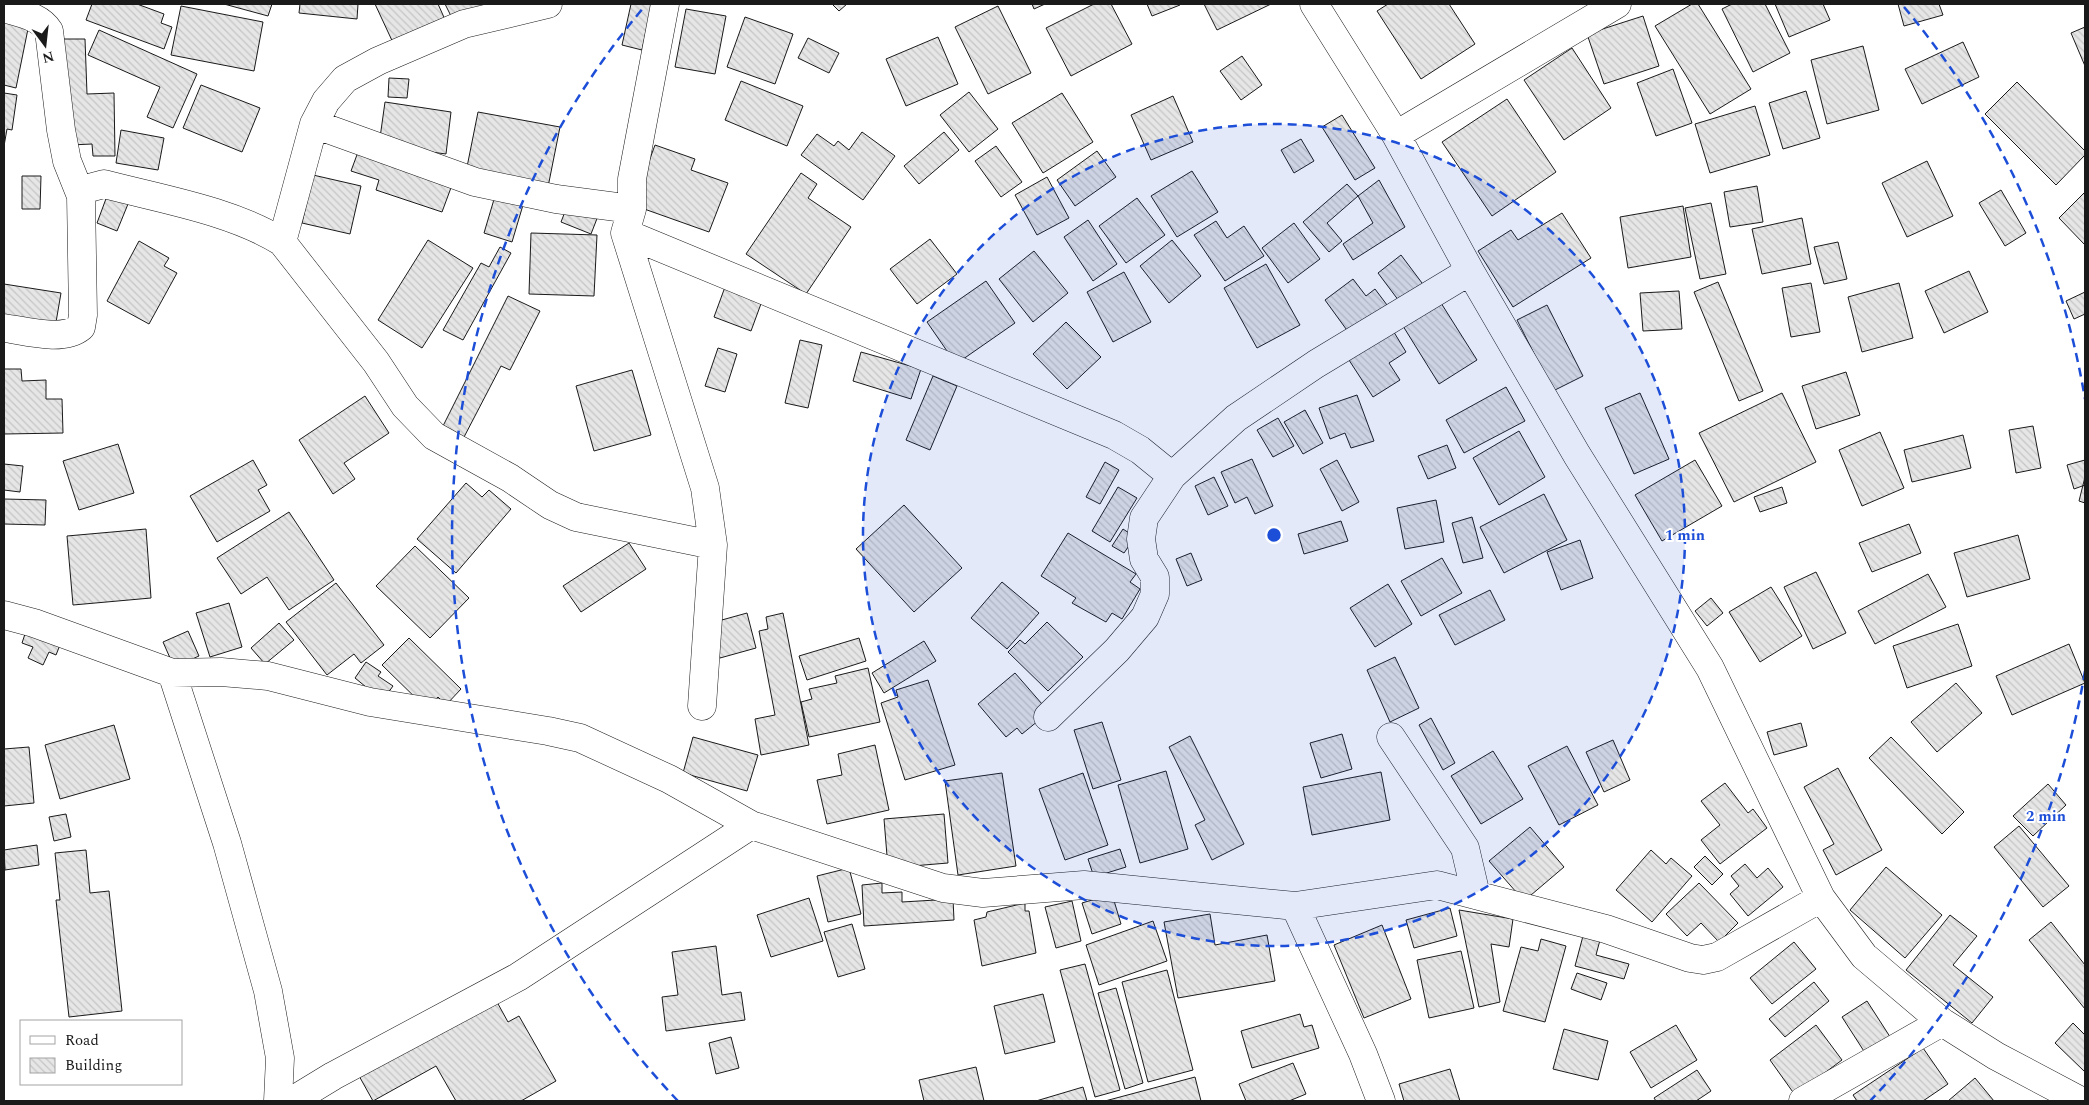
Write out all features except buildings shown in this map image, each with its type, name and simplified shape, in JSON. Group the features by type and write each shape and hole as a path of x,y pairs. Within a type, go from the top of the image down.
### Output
{"street":[{"path":"282,242 314,124 326,101 344,79 378,61 464,24 548,4"},
{"path":"665,4 632,179 629,221 705,488 713,546 702,706"},
{"path":"1314,4 1396,136 1470,271 1577,454 1710,668 1821,898 1864,956 1942,1022 1996,1056 2081,1101"},
{"path":"1396,136 1617,4"},
{"path":"4,8 34,18 45,24 49,31 61,130 67,160 81,196 83,315 81,327 74,333 61,335 4,328"},
{"path":"314,124 475,182 556,200 629,221 1114,434 1140,450 1172,476"},
{"path":"81,196 89,188 104,184 229,217 261,228 282,242 376,362 405,406 434,436 510,478 550,505 576,517 713,546"},
{"path":"1048,717 1117,650 1145,617 1155,594 1155,577 1144,559 1140,539 1144,518 1172,476 1236,418 1316,364 1470,271"},
{"path":"4,615 34,623 172,673 221,672 268,676 370,702 580,738 669,779 751,825 943,888 983,893 1084,885 1295,906 1437,885 1606,929 1690,958 1703,960 1717,957 1821,898"},
{"path":"172,673 227,843 268,991 280,1058 278,1101"},
{"path":"1391,736 1465,848 1476,896"},
{"path":"292,1101 333,1076 518,977 751,825"},
{"path":"1295,906 1362,1054 1381,1101"},
{"path":"1803,1101 1942,1022"}]}
